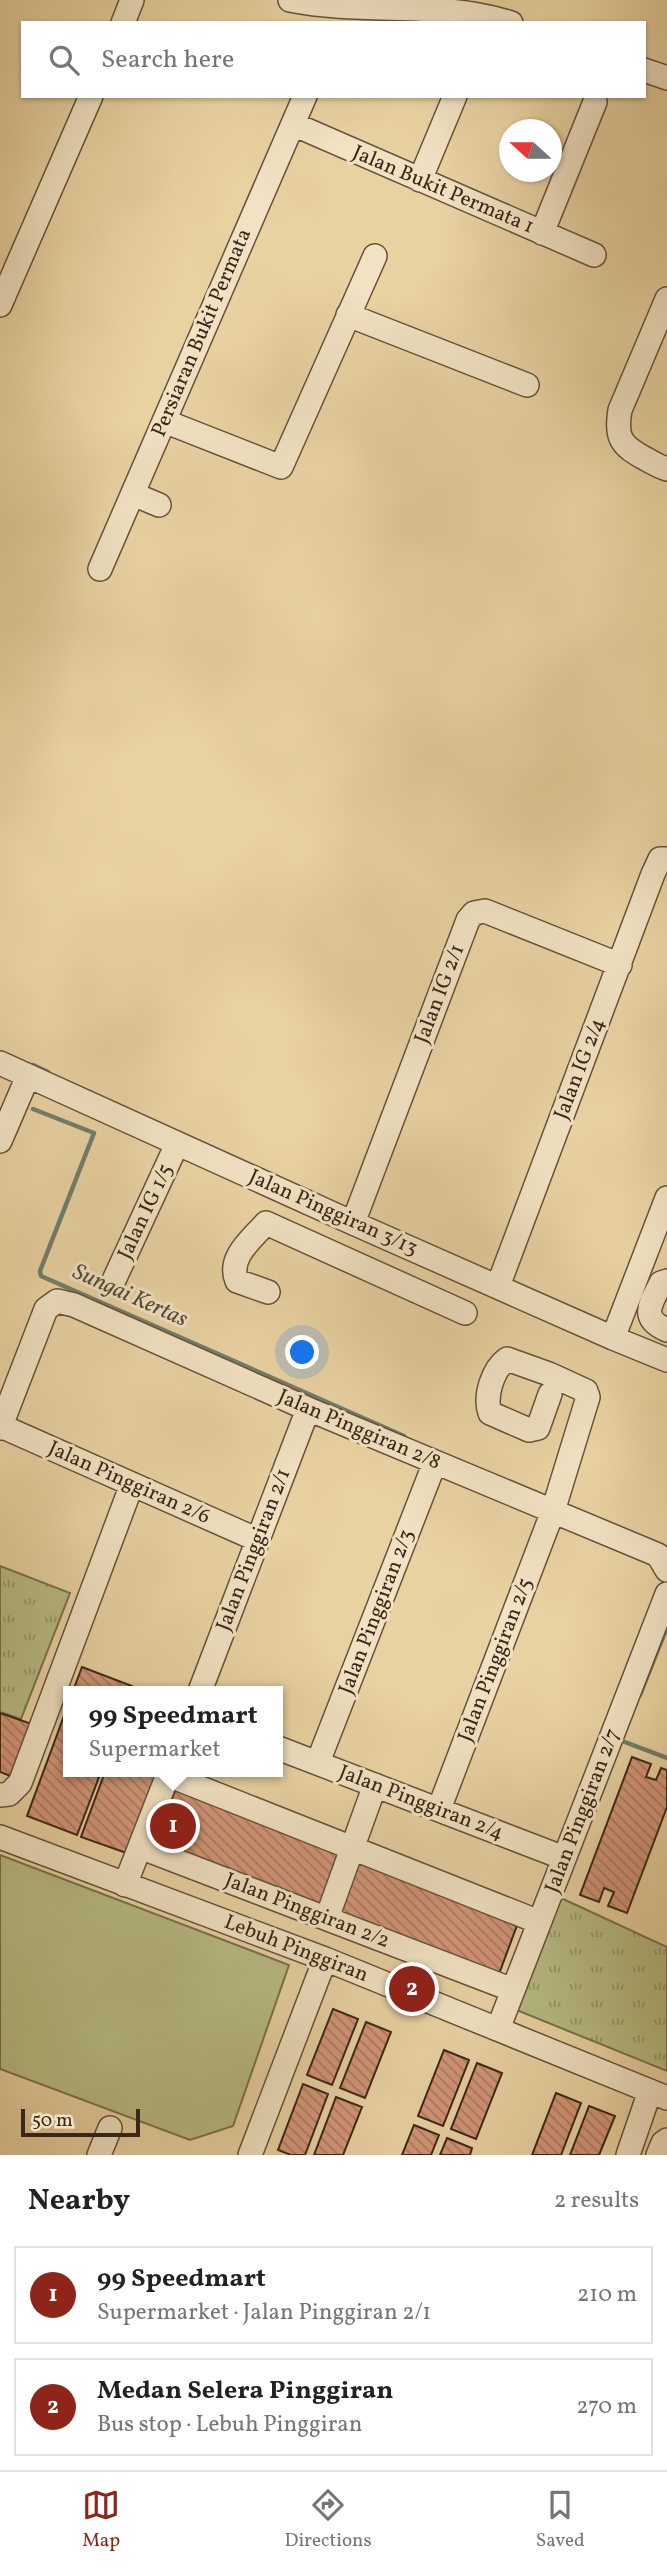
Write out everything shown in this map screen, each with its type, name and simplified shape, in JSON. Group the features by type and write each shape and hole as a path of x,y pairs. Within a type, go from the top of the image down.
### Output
{"street":[{"path":"124,21 132,0"},
{"path":"306,1 340,15 452,4 504,21"},
{"path":"646,71 667,78"},
{"path":"0,305 90,98"},
{"name":"Persiaran Bukit Permata","path":"100,569 304,98"},
{"path":"420,180 454,98"},
{"path":"542,233 595,102"},
{"name":"Jalan Bukit Permata 1","path":"293,124 594,255"},
{"path":"164,421 281,467 375,256"},
{"path":"665,464 627,449 619,436 617,425 620,410 667,299"},
{"path":"348,315 527,385"},
{"path":"132,494 159,505"},
{"name":"Jalan IG 2/4","path":"498,1286 653,874 660,859 667,859"},
{"name":"Jalan IG 2/1","path":"353,1223 468,920 474,913 485,911 620,965"},
{"name":"Jalan Pinggiran 3/13","path":"0,1063 281,1191 667,1360"},
{"path":"0,1141 28,1076"},
{"name":"Jalan IG 1/5","path":"114,1280 177,1143"},
{"path":"268,1292 237,1281 233,1272 235,1259 266,1223 281,1191"},
{"path":"613,1338 667,1198"},
{"path":"266,1223 465,1314"},
{"path":"667,1281 661,1283 649,1307 649,1314 656,1326 667,1330"},
{"name":"Jalan Pinggiran 2/8","path":"0,1427 46,1308 57,1301 74,1305 309,1409 658,1555 667,1570"},
{"name":"Jalan Pinggiran 2/5","path":"439,1809 553,1511 588,1397 586,1391 507,1359 495,1375 488,1403 490,1413 534,1430 543,1415 550,1394"},
{"name":"Jalan Pinggiran 2/1","path":"202,1686 309,1409"},
{"name":"Jalan Pinggiran 2/6","path":"0,1427 258,1540"},
{"name":"Jalan Pinggiran 2/3","path":"318,1762 435,1462"},
{"path":"0,1795 9,1794 20,1783 132,1484"},
{"name":"Jalan Pinggiran 2/7","path":"498,2029 667,1594"},
{"name":"Jalan Pinggiran 2/4","path":"283,1750 564,1858"},
{"path":"125,1885 167,1777"},
{"path":"179,1777 352,1849 540,1922"},
{"path":"327,1919 375,1785"},
{"name":"Lebuh Pinggiran","path":"0,1838 325,1959 658,2095"},
{"name":"Jalan Pinggiran 2/2","path":"141,1847 513,1990"},
{"path":"250,2155 325,1959"},
{"path":"628,2155 658,2095"},
{"path":"99,2155 110,2128"},
{"path":"658,2155 667,2140"}],"green space":[{"path":"0,1566 70,1593 21,1719 0,1712"},
{"path":"0,1855 289,1965 233,2126 190,2140 0,2069"},
{"path":"561,1898 667,1947 667,2071 514,2009"}],"building":[{"path":"82,1667 132,1686 75,1686"},
{"path":"0,1713 32,1724 13,1777 0,1772"},
{"path":"63,1719 63,1777 99,1777 77,1835 27,1816"},
{"path":"632,1757 651,1764 646,1777 656,1780 661,1768 667,1770 667,1807 627,1913 608,1906 614,1892 604,1888 599,1902 580,1895"},
{"path":"103,1777 160,1777 132,1855 81,1837"},
{"path":"176,1788 342,1851 321,1905 156,1842"},
{"path":"354,1857 519,1920 499,1974 333,1911"},
{"path":"333,2009 358,2019 332,2085 307,2075"},
{"path":"366,2022 391,2032 365,2098 340,2088"},
{"path":"444,2050 469,2060 443,2126 418,2116"},
{"path":"477,2063 502,2073 476,2139 451,2129"},
{"path":"303,2084 328,2094 305,2155 291,2155 278,2150"},
{"path":"556,2093 581,2103 561,2155 532,2155"},
{"path":"336,2097 362,2107 343,2155 314,2155"},
{"path":"589,2106 615,2116 599,2155 570,2155"},
{"path":"414,2125 439,2135 431,2155 402,2155"},
{"path":"447,2138 472,2148 470,2155 440,2155"}],"waterway":[{"name":"Sungai Kertas","path":"33,1065 48,1072"},
{"name":"Sungai Kertas","path":"33,1109 94,1133 40,1271 41,1276 404,1436"},
{"name":"Sungai Kertas","path":"640,1695 667,1627"},
{"name":"Sungai Kertas","path":"622,1741 667,1758"}],"place":[{"name":"99 Speedmart","path":"173,1826"},
{"name":"Medan Selera Pinggiran","path":"412,1989"}]}
